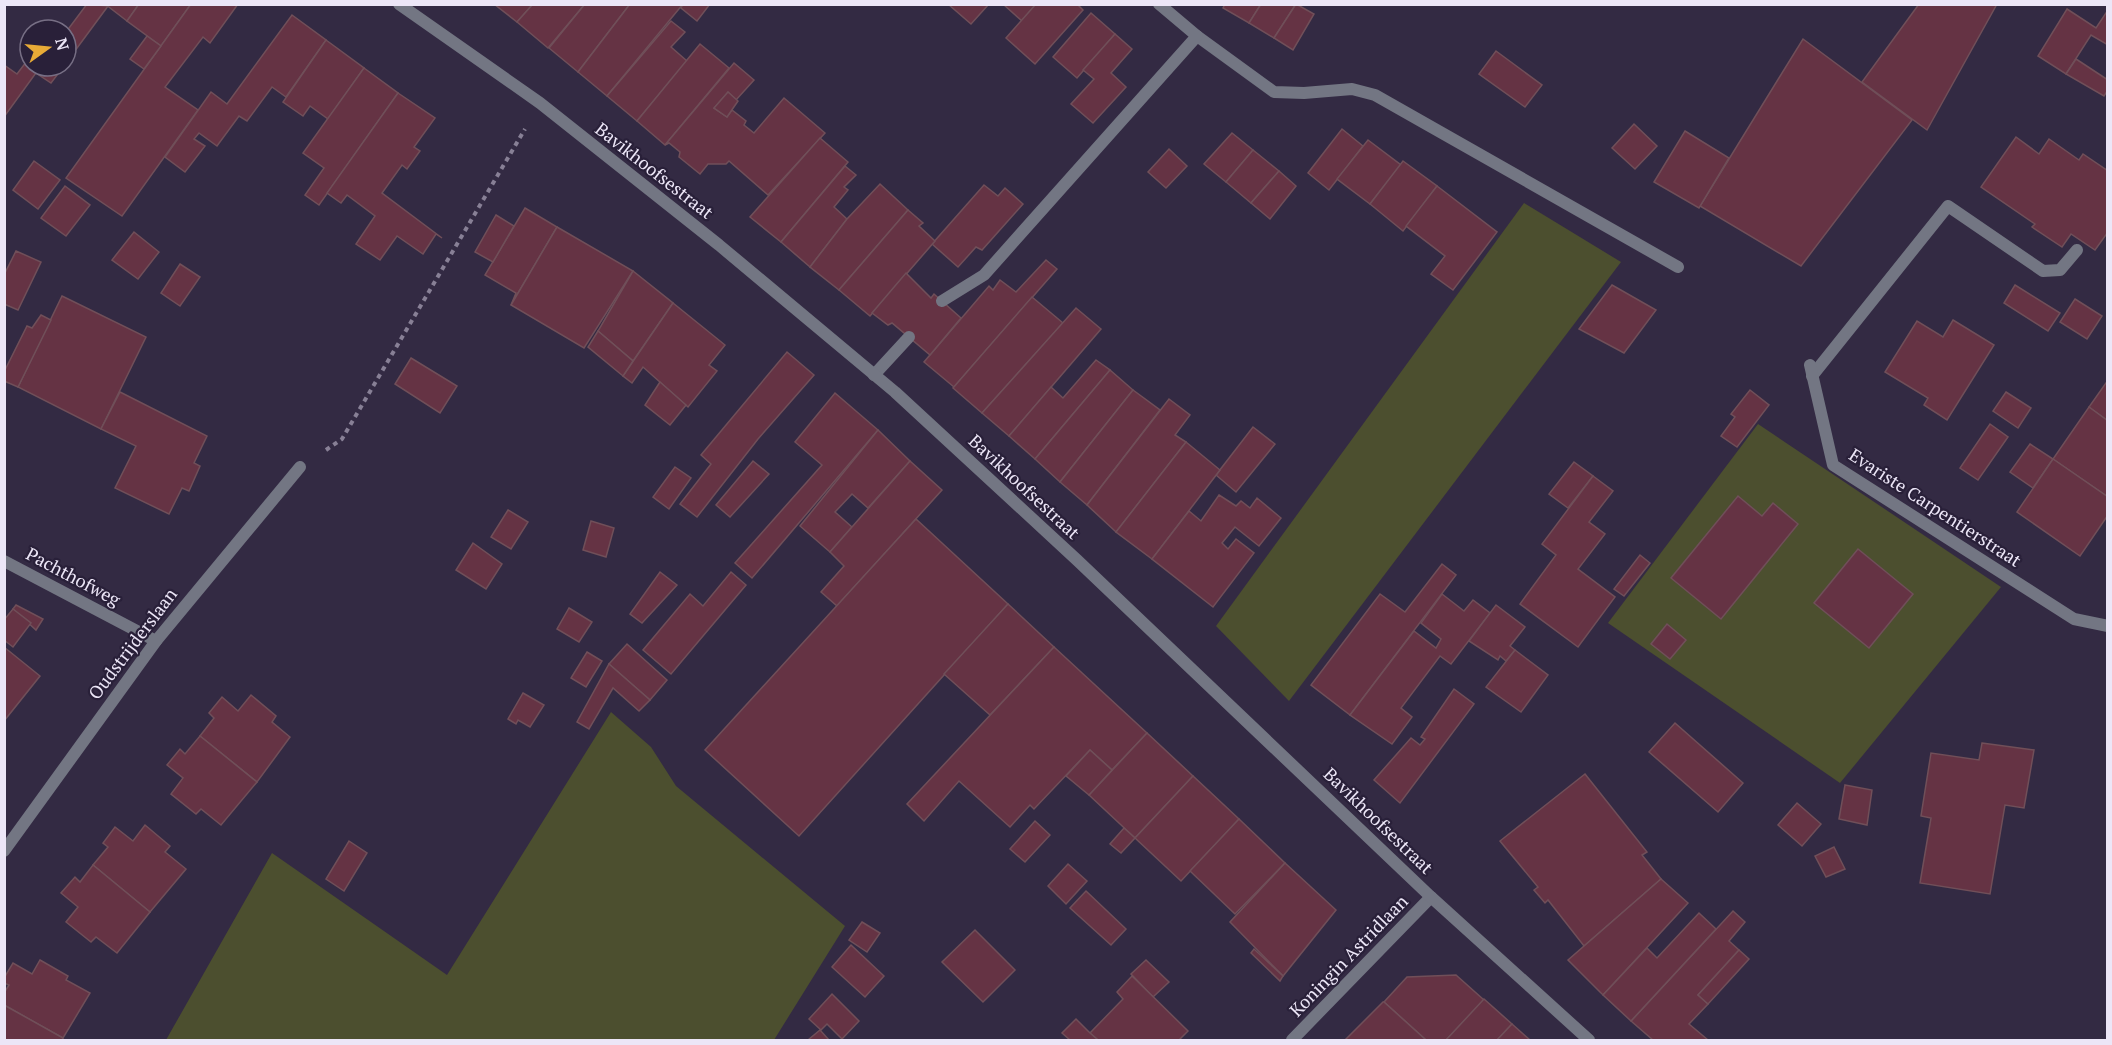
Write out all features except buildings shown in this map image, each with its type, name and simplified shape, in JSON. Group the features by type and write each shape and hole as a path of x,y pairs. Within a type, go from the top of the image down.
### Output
{"street":[{"name":"Bavikhoofsestraat","path":"399,4 540,103 719,244 874,375 1068,552 1431,897 1588,1041"},
{"path":"1159,4 1197,36 1274,92 1304,93 1352,89 1375,95 1678,267"},
{"path":"942,301 984,275 1197,36"},
{"name":"Evariste Carpentierstraat","path":"2077,250 2060,270 2043,271 1948,206 1811,371 1833,465 2074,618 2108,626"},
{"path":"874,375 909,337"},
{"name":"Oudstrijderslaan","path":"4,851 156,641 300,467"},
{"name":"Pachthofweg","path":"4,561 156,641"},
{"name":"Koningin Astridlaan","path":"1292,1041 1431,897"}],"path":[{"path":"300,467 342,439 540,103"}],"green space":[{"path":"1524,203 1621,262 1289,701 1216,626"},
{"path":"1758,424 2001,587 1840,783 1608,623"},
{"path":"611,712 651,747 676,786 845,926 774,1040 166,1040 272,853 447,975"}]}
